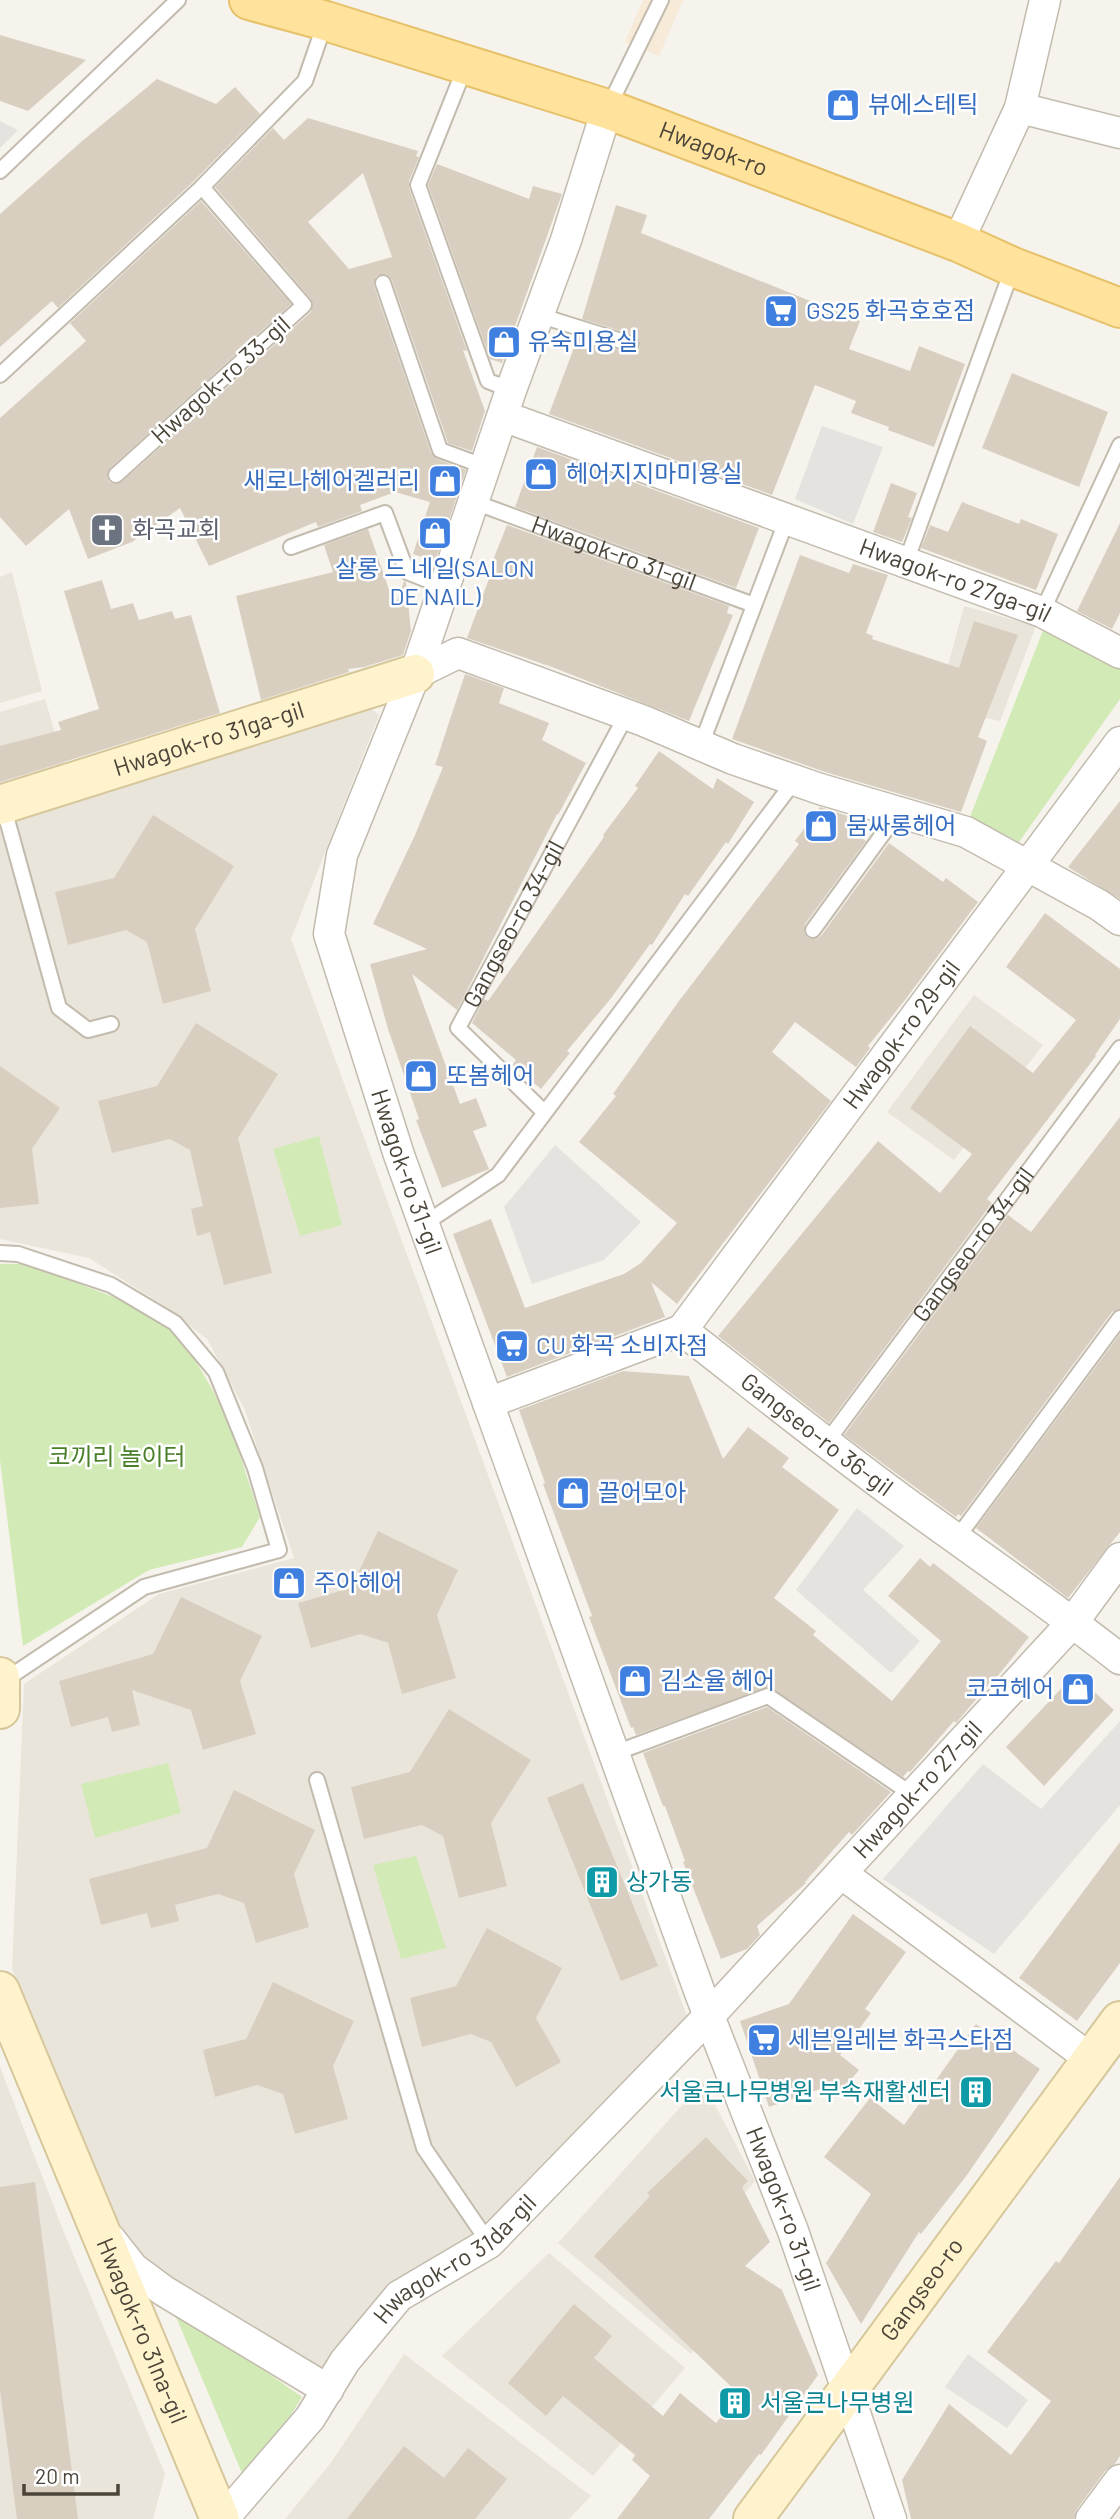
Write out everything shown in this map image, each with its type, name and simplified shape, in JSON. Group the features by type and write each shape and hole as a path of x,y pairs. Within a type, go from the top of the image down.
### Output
{"main road":[{"name":"Hwagok-ro","path":"248,0 326,21 607,109 958,242 1013,267 1120,308"}],"street":[{"path":"958,242 1020,107 1045,0"},
{"path":"1020,107 1120,133"},
{"name":"Hwagok-ro 31-gil","path":"607,109 566,240 507,403 415,674 342,855 329,934 357,1027 424,1224 709,2017 793,2231 891,2519"},
{"name":"Hwagok-ro 27ga-gil","path":"507,403 787,519 1042,612 1120,653"},
{"path":"415,674 458,653 627,714 733,759 898,813 966,832 1099,905 1120,920"},
{"name":"Hwagok-ro 31ga-gil","path":"1,804 415,674"},
{"name":"Hwagok-ro 29-gil","path":"682,1330 1120,742"},
{"path":"488,1403 682,1330"},
{"name":"Gangseo-ro 36-gil","path":"682,1330 826,1443 1120,1659"},
{"name":"Hwagok-ro 27-gil","path":"709,2017 1073,1622 1120,1558"},
{"path":"0,1676 0,1709"},
{"path":"841,1873 1092,2060"},
{"name":"Hwagok-ro 31na-gil","path":"0,1992 222,2519"},
{"name":"Hwagok-ro 31da-gil","path":"222,2519 310,2418 345,2361 399,2296 489,2242 709,2017"},
{"name":"Gangseo-ro","path":"753,2519 1120,2021"},
{"name":"Hwagok-ro 31na-gil","path":"93,2218 133,2268 164,2291 328,2390"},
{"path":"1091,2519 1120,2480"}],"lane":[{"path":"0,171 178,0"},
{"path":"607,109 660,0"},
{"path":"0,375 202,187 305,81 326,21"},
{"path":"466,65 418,185 488,381 507,403"},
{"name":"Hwagok-ro 33-gil","path":"116,475 304,304 202,187"},
{"path":"906,562 1013,267"},
{"path":"383,283 440,450 486,467"},
{"path":"538,315 631,344"},
{"path":"1042,612 1120,445"},
{"name":"Hwagok-ro 31-gil","path":"474,502 754,605"},
{"path":"291,547 385,513 407,572 445,587"},
{"path":"701,745 787,519"},
{"name":"Gangseo-ro 34-gil","path":"544,1112 458,1028 627,714"},
{"path":"424,1224 498,1175 795,780"},
{"path":"1,804 59,1008 88,1030 111,1024"},
{"path":"813,930 898,813"},
{"name":"Gangseo-ro 34-gil","path":"826,1443 1120,1048"},
{"path":"0,1253 18,1254 111,1285 175,1323 216,1372 255,1468 279,1550 144,1587 1,1683"},
{"path":"957,1538 1120,1318"},
{"path":"615,1753 768,1696 913,1795"},
{"path":"317,1780 424,2148 489,2242"}],"shaded area":[{"path":"643,0 683,0 659,56 625,42"},
{"path":"0,121 18,130 0,148"},
{"path":"822,426 883,447 853,524 795,499"},
{"path":"12,572 42,691 0,703 0,577"},
{"path":"964,606 1036,626 1000,721 937,707"},
{"path":"45,699 67,773 0,792 0,712"},
{"path":"364,703 379,715 291,939 687,2016 477,2232 388,2284 320,2371 144,2261 109,2211 12,1969 24,1684 159,1594 294,1558 244,1408 207,1339 161,1304 89,1258 0,1239 0,824"},
{"path":"974,995 1043,1045 954,1160 887,1112"},
{"path":"555,1145 641,1222 604,1260 532,1284 504,1207"},
{"path":"857,1508 904,1546 863,1590 920,1641 891,1673 796,1590"},
{"path":"1120,1721 1120,1805 994,1954 883,1879 983,1764 1041,1809"},
{"path":"0,2067 63,2230 165,2474 153,2519 0,2519"},
{"path":"703,2082 755,2181 700,2246 741,2292 691,2354 558,2243"},
{"path":"549,2253 685,2368 593,2476 442,2356"},
{"path":"404,2354 591,2496 569,2519 285,2519 330,2464"},
{"path":"968,2354 1028,2400 1007,2428 945,2387"}],"green space":[{"path":"1044,628 1120,669 1120,699 1019,842 970,817"},
{"path":"319,1136 342,1225 300,1236 273,1149"},
{"name":"코끼리 놀이터","path":"0,1264 26,1264 127,1302 163,1322 191,1353 227,1415 260,1517 242,1547 149,1570 23,1646 0,1460"},
{"path":"168,1763 181,1813 95,1838 81,1784"},
{"path":"416,1856 446,1948 401,1959 373,1865"},
{"path":"171,2305 302,2397 247,2485"}],"building":[{"path":"0,35 86,60 28,111 0,101"},
{"path":"157,79 216,104 235,87 260,114 195,180 58,308 52,301 0,347 0,214"},
{"path":"308,118 418,151 416,156 419,157 409,181 409,188 467,351 463,350 485,411 472,451 448,443 392,280 386,274 376,276 374,286 431,453 437,459 466,470 435,561 413,554 430,502 395,492 360,505 362,511 318,527 316,522 209,566 180,508 132,542 88,559 69,509 26,546 0,517 0,418 86,341 70,323 201,201 291,304 110,468 107,476 109,482 122,482 311,312 311,299 215,187 273,128 284,140","holes":["363,173 392,257 349,269 308,222"]},
{"path":"437,164 529,199 533,186 562,194 502,363 490,359 428,185"},
{"path":"616,205 647,215 641,233 860,321 849,349 910,371 919,346 965,364 934,447 851,413 856,401 815,385 772,495 549,414 578,337 629,353 640,347 640,341 634,335 582,319"},
{"path":"1012,373 1108,412 1079,487 982,448"},
{"path":"537,447 759,528 736,588 515,507"},
{"path":"891,483 917,493 908,517 912,518 902,542 873,532"},
{"path":"962,502 1019,524 1021,519 1058,534 1036,590 921,548 930,525 948,532"},
{"path":"1120,523 1120,613 1112,629 1077,611"},
{"path":"507,525 729,606 727,613 733,615 689,721 552,667 467,638 490,576 487,575"},
{"path":"368,529 395,607 404,581 406,582 411,631 403,655 348,669 349,672 261,700 236,596 333,572 324,545"},
{"path":"800,555 849,573 853,564 888,575 866,633 873,636 872,639 959,668 974,621 1018,635 978,737 987,741 961,812 825,772 732,739"},
{"path":"102,580 111,609 133,603 139,620 172,611 175,619 191,615 220,713 0,782 0,746 61,730 58,722 99,709 64,591"},
{"path":"465,674 504,688 499,703 549,723 542,740 586,763 457,1010 412,974 460,1104 476,1098 487,1126 473,1131 489,1169 442,1188 416,1120 419,1119 388,1029 370,964 427,949 373,924 415,835 443,767 435,765"},
{"path":"659,751 713,789 717,778 754,802 728,844 726,842 688,896 685,894 652,945 650,944 612,997 567,1051 570,1053 541,1089 512,1065 516,1060 472,1023 484,999 488,1001 604,837 638,788 635,786"},
{"path":"1120,801 1120,899 1068,867"},
{"path":"820,807 848,816 845,826 866,841 805,924 804,933 808,938 816,939 821,936 889,843 943,882 946,878 978,902 868,1046 870,1048 856,1067 795,1022 772,1052 831,1101 677,1304 651,1282 665,1317 507,1377 453,1234 491,1219 525,1308 624,1274 641,1263 677,1223 579,1142 616,1096 613,1094 679,1001 799,844 795,841"},
{"path":"153,815 234,866 195,929 211,991 163,1004 147,942 126,930 68,945 55,892 114,878"},
{"path":"1045,913 1120,969 1120,1019 1096,1056 987,1199 992,1203 829,1423 718,1336 878,1141 940,1193 972,1154 910,1108 970,1026 1033,1073 1076,1020 1006,967"},
{"path":"196,1023 278,1074 238,1138 272,1273 224,1285 210,1232 197,1236 191,1209 203,1206 190,1150 170,1139 112,1153 98,1101 157,1086"},
{"path":"0,1066 60,1108 32,1149 39,1204 0,1208"},
{"path":"1120,1117 1120,1309 1112,1312 961,1516 958,1514 956,1517 844,1435 1008,1215 1031,1232"},
{"path":"1120,1334 1120,1532 1068,1598 976,1528"},
{"path":"623,1371 689,1376 723,1459 748,1427 789,1458 782,1467 839,1510 774,1598 816,1631 813,1635 892,1701 941,1641 888,1596 920,1558 930,1567 933,1563 1029,1637 956,1723 954,1721 903,1777 770,1687 636,1735 633,1727 631,1728 589,1617 592,1616 519,1410"},
{"path":"378,1531 458,1570 437,1615 456,1678 402,1694 388,1643 361,1634 311,1648 298,1603 351,1588"},
{"path":"181,1597 262,1636 240,1681 256,1734 203,1750 191,1710 132,1690 140,1725 112,1732 108,1717 71,1727 59,1681 153,1654"},
{"path":"1075,1674 1114,1710 1044,1786 1006,1747"},
{"path":"767,1707 891,1792 852,1835 849,1832 806,1883 757,1926 760,1935 747,1949 721,1959 643,1753"},
{"path":"449,1709 531,1760 491,1823 507,1886 459,1898 443,1836 422,1825 364,1839 351,1787 410,1772"},
{"name":"상가동","path":"583,1783 658,1966 621,1981 547,1798"},
{"path":"234,1790 315,1830 294,1874 309,1927 256,1943 244,1903 218,1894 175,1905 179,1921 151,1928 147,1913 101,1925 89,1879 207,1848"},
{"path":"1120,1842 1120,1963 1077,2021 1019,1978"},
{"path":"853,1914 906,1952 865,2009 871,2013 840,2055 859,2070 836,2098 823,2088 769,2107 740,2021 789,2004"},
{"path":"487,1928 562,1968 536,2018 561,2062 516,2087 491,2042 471,2034 422,2047 410,1998 456,1986"},
{"path":"273,1982 354,2021 333,2066 348,2119 295,2134 283,2094 257,2085 215,2097 203,2050 246,2039"},
{"path":"976,2024 1040,2069 967,2175 921,2234 919,2232 861,2324 826,2263 871,2194 824,2157 870,2098 904,2125"},
{"path":"706,2137 748,2181 742,2187 770,2242 745,2266 782,2290 818,2375 761,2455 759,2454 709,2519 617,2519 650,2476 632,2460 635,2455 563,2396 546,2416 508,2383 574,2304 612,2336 594,2358 663,2416 680,2393 716,2423 740,2395 594,2256 650,2196 647,2193"},
{"path":"1120,2177 1120,2456 1077,2509 1074,2519 911,2519 902,2480 949,2404 1011,2455 1051,2401 987,2352 1056,2261 1059,2263"},
{"path":"35,2182 78,2519 17,2519 0,2390 0,2187"},
{"path":"404,2446 444,2478 468,2448 507,2479 475,2519 347,2519"}],"place":[{"name":"뷰에스테틱","path":"843,105"},
{"name":"GS25 화곡호호점","path":"781,311"},
{"name":"유숙미용실","path":"504,342"},
{"name":"헤어지지마미용실","path":"541,474"},
{"name":"새로나헤어겔러리","path":"445,481"},
{"name":"화곡교회","path":"107,530"},
{"name":"살롱 드 네일(SALON DE NAIL)","path":"435,533"},
{"name":"뭄싸롱헤어","path":"821,826"},
{"name":"또봄헤어","path":"421,1076"},
{"name":"CU 화곡 소비자점","path":"512,1346"},
{"name":"끌어모아","path":"573,1493"},
{"name":"주아헤어","path":"289,1583"},
{"name":"김소율 헤어","path":"635,1681"},
{"name":"코코헤어","path":"1078,1689"},
{"name":"상가동","path":"602,1882"},
{"name":"세븐일레븐 화곡스타점","path":"764,2040"},
{"name":"서울큰나무병원 부속재활센터","path":"976,2092"},
{"name":"서울큰나무병원","path":"735,2403"}]}
